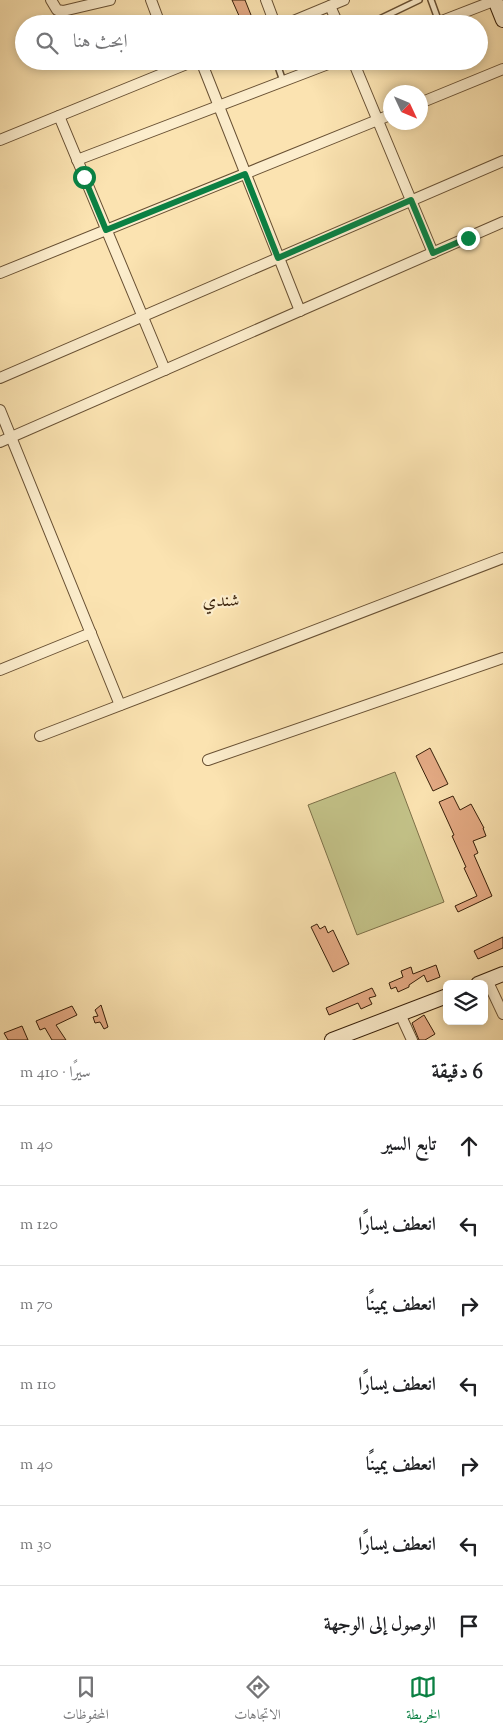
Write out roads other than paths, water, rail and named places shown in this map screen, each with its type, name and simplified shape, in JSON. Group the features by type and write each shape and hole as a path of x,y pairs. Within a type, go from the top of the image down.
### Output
{"main road":[{"path":"495,0 503,20"},
{"path":"488,980 503,974"},
{"path":"332,1040 443,998"}],"street":[{"path":"51,0 57,10 63,11 110,0"},
{"path":"151,0 157,15"},
{"path":"266,0 272,15"},
{"path":"308,15 344,0"},
{"path":"457,15 495,0"},
{"path":"330,6 334,15"},
{"path":"428,100 503,69"},
{"path":"0,140 163,70"},
{"path":"205,70 300,311"},
{"path":"77,160 312,70"},
{"path":"357,70 433,253"},
{"path":"59,116 165,370"},
{"path":"0,273 383,118"},
{"path":"0,378 503,160"},
{"path":"0,442 503,222"},
{"path":"0,410 120,705"},
{"path":"40,736 503,558"},
{"path":"0,670 91,633"},
{"path":"208,760 503,658"},
{"path":"488,990 503,1014"},
{"path":"400,1014 412,1040"}],"lane":[{"path":"388,15 419,0"},
{"path":"431,0 435,15"},
{"path":"279,70 283,81"}],"district":[{"name":"شندي","path":"221,602"}]}
